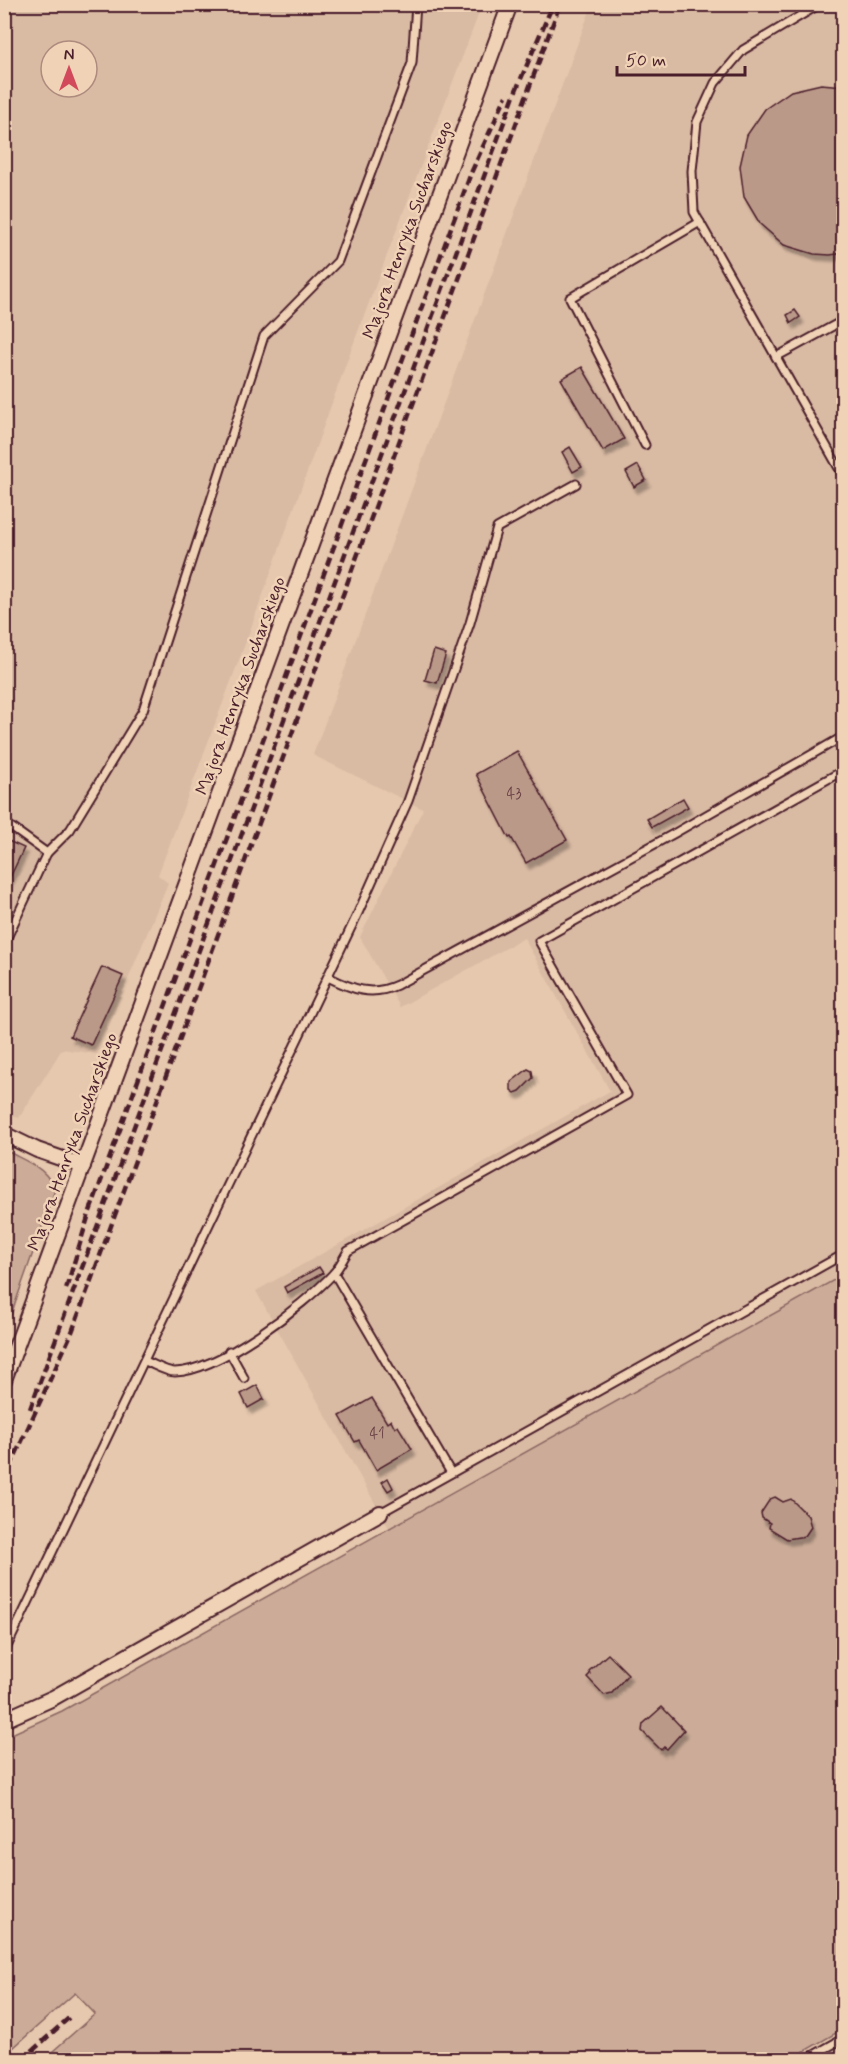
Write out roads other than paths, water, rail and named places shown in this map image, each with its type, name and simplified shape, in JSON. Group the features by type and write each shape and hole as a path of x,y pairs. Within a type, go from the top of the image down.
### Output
{"street":[{"name":"Majora Henryka Sucharskiego","path":"4,1380 510,4"},
{"path":"4,1134 37,1150 83,1166"},
{"path":"6,1720 63,1692 380,1513"}],"lane":[{"path":"4,944 47,853 70,830 143,710 264,336 338,261 412,63 416,4"},
{"path":"819,4 743,50 715,83 697,122 692,171 694,212 843,477"},
{"path":"645,445 570,298 700,222"},
{"path":"776,357 843,320"},
{"path":"4,1653 328,977 408,801 470,623 497,528 576,484"},
{"path":"328,977 354,989 369,992 397,985 675,833 843,736"},
{"path":"145,1361 173,1372 197,1368 229,1351 274,1325 334,1274 348,1251 627,1095 539,941 843,770"},
{"path":"4,822 47,853"},
{"path":"380,1513 843,1254"},
{"path":"334,1274 452,1473"},
{"path":"229,1351 244,1378"},
{"path":"4,1702 6,1720"},
{"path":"805,2060 843,2038"}],"railway":[{"path":"4,1480 72,1332 560,4"},
{"path":"30,1409 514,95 551,9"},
{"path":"66,1289 89,1214 471,173 506,96"},
{"path":"22,2060 71,2016"}]}
